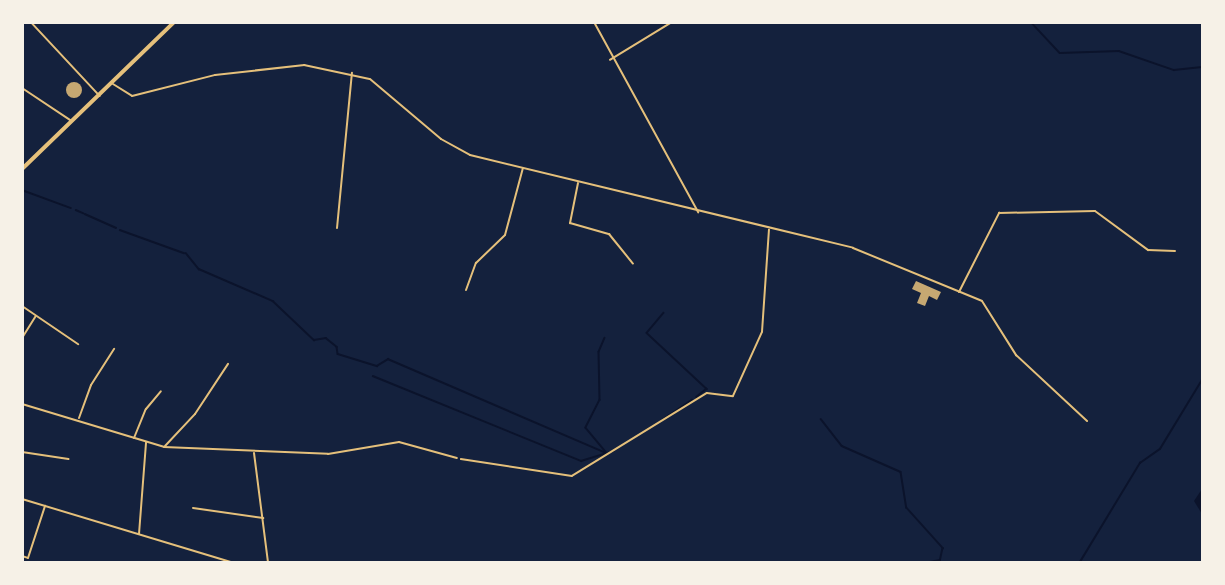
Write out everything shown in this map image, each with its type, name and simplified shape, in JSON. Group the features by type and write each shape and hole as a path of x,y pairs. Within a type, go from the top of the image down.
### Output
{"main road":[{"path":"22,169 113,84 174,22"}],"street":[{"path":"594,22 610,60 698,212"},
{"path":"113,84 132,96 189,80 292,65 352,73 387,88 454,147 523,168 862,251 987,304 1016,355 1087,421"},
{"path":"337,228 352,73"},
{"path":"22,88 72,122"},
{"path":"466,290 474,266 506,235 523,168"},
{"path":"579,182 570,223 609,234 633,264"},
{"path":"959,292 999,213 1095,211 1148,250 1175,251"},
{"path":"22,306 78,344"},
{"path":"22,338 36,316"},
{"path":"79,419 91,385 114,349"},
{"path":"164,447 195,414 228,363"},
{"path":"134,438 146,409 161,391"},
{"path":"22,404 79,419 164,447 254,453 328,454 399,442 457,458"},
{"path":"139,534 146,442"},
{"path":"22,452 68,459"},
{"path":"254,453 268,562"},
{"path":"22,499 231,562"},
{"path":"22,556 27,558 45,506"},
{"path":"193,508 263,518"}],"lane":[{"path":"31,22 100,96"},
{"path":"610,60 672,22"}],"path":[{"path":"457,458 572,476 707,393 733,396 762,332 769,228"}],"water":[{"path":"1202,489 1202,514 1194,501"}],"building":[{"path":"74,82 80,84 82,90 80,96 74,98 68,96 66,90 68,84"},
{"path":"916,281 941,292 937,300 929,296 925,306 917,303 921,293 912,289"}],"waterway":[{"path":"1031,22 1060,53 1119,51 1174,70 1202,67"},
{"path":"22,190 71,208"},
{"path":"76,210 83,213"},
{"path":"85,214 116,228"},
{"path":"120,230 184,253"},
{"path":"186,253 199,269 273,301 314,340 326,338 337,347 338,354 377,366 388,359 606,453"},
{"path":"664,313 647,333 707,389 697,397"},
{"path":"605,338 599,352 600,400 586,428 606,452"},
{"path":"373,376 581,461 613,451"},
{"path":"1080,562 1140,463 1160,449 1202,380"},
{"path":"662,420 692,400"},
{"path":"821,419 842,446 901,472 907,508 943,548 940,562"},
{"path":"930,562 940,560"}]}
